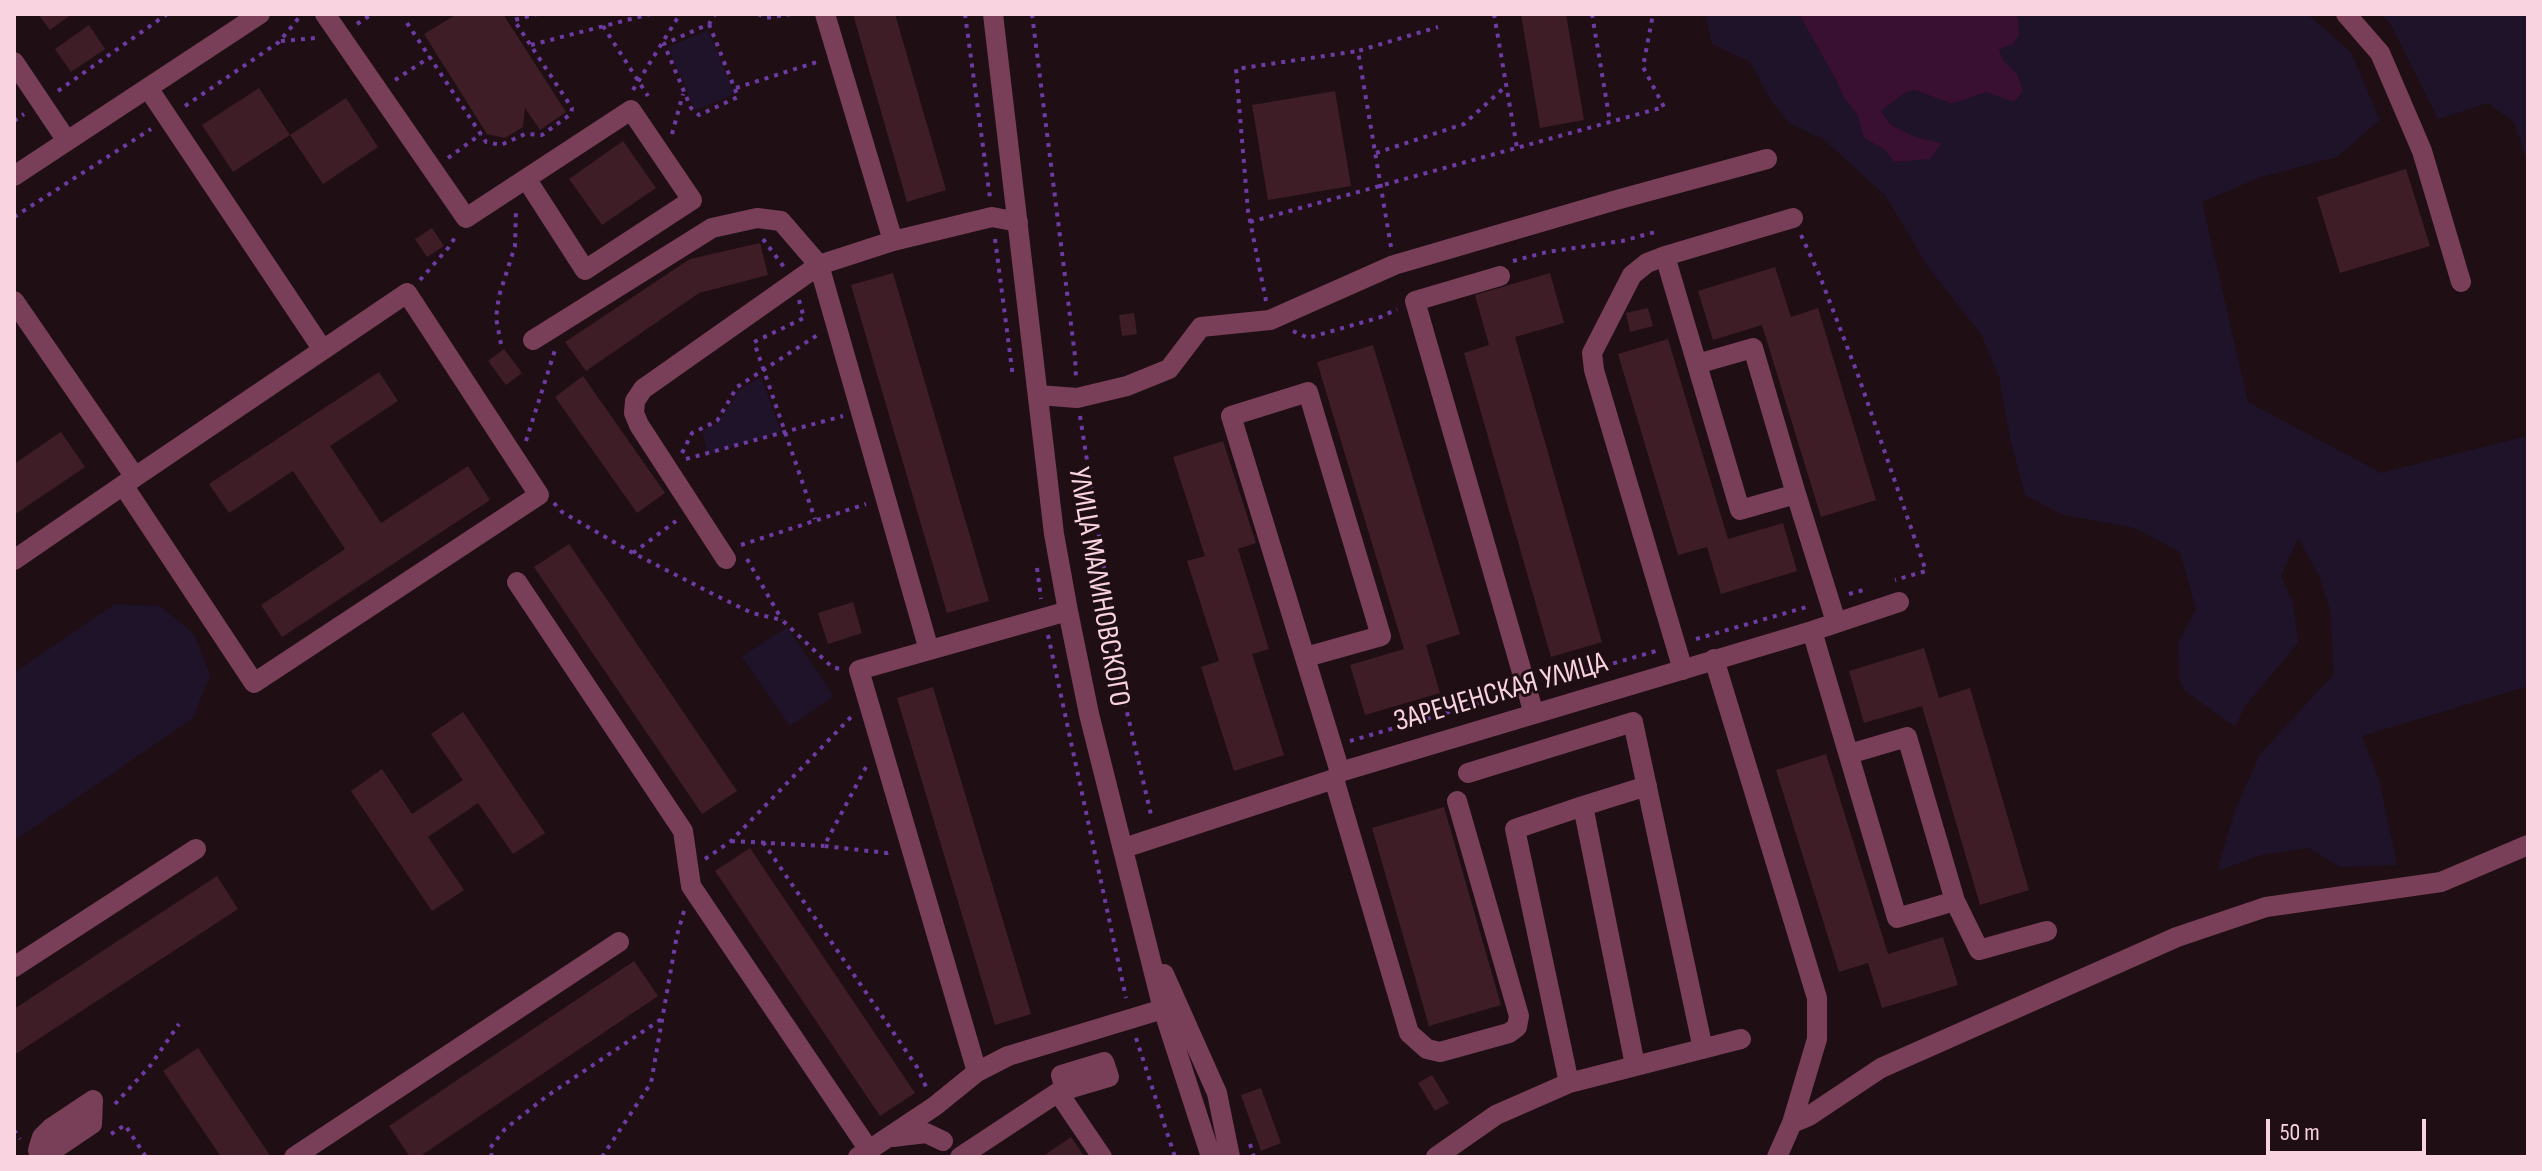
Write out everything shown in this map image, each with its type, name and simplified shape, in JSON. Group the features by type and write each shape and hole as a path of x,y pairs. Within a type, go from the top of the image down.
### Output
{"street":[{"path":"14,176 260,14"},
{"path":"325,14 466,218 631,110 692,200 585,270 527,180"},
{"path":"825,14 893,241"},
{"name":"УЛИЦА МАЛИНОВСКОГО","path":"993,14 1054,534 1068,611 1089,714 1163,1009 1211,1157"},
{"path":"2346,14 2380,53 2422,151 2461,282"},
{"path":"14,62 67,141"},
{"path":"148,88 323,350"},
{"path":"1038,395 1077,398 1127,386 1169,369 1201,327 1270,320 1394,265 1767,159"},
{"path":"733,553 679,488 639,425 634,413 635,401 643,389 819,265 893,241 992,217 1018,222"},
{"path":"533,340 712,228 757,218 781,221 819,265 929,650"},
{"path":"1683,670 1598,385 1592,353 1632,275 1647,263 1793,218"},
{"path":"1665,256 1740,510 1796,494"},
{"path":"1503,270 1415,301 1534,714"},
{"path":"14,301 129,481 254,683 539,495 407,293 129,481 14,560"},
{"path":"1697,364 1753,348 1836,622"},
{"path":"1306,657 1381,636 1308,392 1231,416 1333,750 1337,776 1409,1033 1427,1049 1440,1052 1509,1033 1517,1027 1519,1016 1457,801"},
{"path":"517,582 683,831 691,886 863,1154 930,1110 977,1072 1008,1056 1163,1009"},
{"name":"ЗАРЕЧЕНСКАЯ УЛИЦА","path":"1124,848 1337,776 1899,602"},
{"path":"977,1072 859,670 1068,611"},
{"path":"1812,631 1897,918 1955,901"},
{"path":"1714,659 1817,998 1817,1039 1792,1123 1777,1157"},
{"path":"1468,773 1633,722 1703,1049"},
{"path":"1849,754 1907,737 1955,901 1979,950 2047,931"},
{"path":"1569,1083 1515,829 1647,786"},
{"path":"1583,806 1635,1065"},
{"path":"1792,1123 1809,1116 1881,1068 2177,937 2266,907 2441,882 2528,845"},
{"path":"14,967 196,849"},
{"path":"1143,928 1217,1093 1230,1157"},
{"path":"294,1157 619,942"},
{"path":"1436,1157 1496,1115 1569,1083 1741,1039"},
{"path":"960,1157 1063,1090 1064,1101 1102,1157"},
{"path":"930,1110 948,1149"},
{"path":"887,1138 926,1133 948,1149"}],"path":[{"path":"14,121 167,14"},
{"path":"407,23 486,142 501,145 525,134 542,135 571,114 572,108 514,20 537,14"},
{"path":"531,45 650,14"},
{"path":"632,91 680,14"},
{"path":"709,24 738,97 699,115 694,114 664,44 709,24 715,14"},
{"path":"758,14 766,18 791,14"},
{"path":"1494,14 1517,148"},
{"path":"1592,14 1610,122"},
{"path":"1250,222 1664,107 1643,67 1653,14"},
{"path":"603,26 638,81"},
{"path":"1415,301 1381,317 1308,338 1270,320 1245,188 1236,69 1358,51 1438,27"},
{"path":"279,42 340,36"},
{"path":"1358,51 1394,265"},
{"path":"736,88 838,55"},
{"path":"389,85 430,57"},
{"path":"1375,153 1464,124 1506,86"},
{"path":"672,134 684,92"},
{"path":"442,162 481,134"},
{"path":"501,344 496,318 499,296 515,246 517,225 515,205 508,191"},
{"path":"407,293 449,247 466,218"},
{"path":"1793,218 1838,319 1926,571 1884,584"},
{"path":"1503,270 1547,252 1622,241 1659,231"},
{"path":"760,237 766,241 793,283 804,318 754,342 815,519"},
{"path":"836,324 737,387 717,421 692,433 678,461 861,410"},
{"path":"526,441 557,341"},
{"path":"633,553 676,522 681,511 679,488"},
{"path":"546,493 562,512 633,553 752,613 782,620 832,667 851,670"},
{"path":"733,553 815,519 885,498"},
{"path":"1333,750 1351,741 1870,588"},
{"path":"602,1157 651,1083 677,935 691,886 706,858 731,841 862,706"},
{"path":"824,846 870,759 884,754"},
{"path":"731,841 887,853 909,846"},
{"path":"763,842 917,1067 930,1110"},
{"path":"492,1157 490,1148 505,1129 547,1096 663,1018"},
{"path":"111,1109 150,1066 179,1024"},
{"path":"100,1141 125,1125 146,1157"}],"shaded area":[{"path":"1705,14 1799,14 1844,98 1857,114 1864,138 1885,150 1941,143 1915,137 1890,124 1881,111 1906,92 1915,90 1952,104 1987,92 2017,74 2003,60 1999,48 2018,19 2012,14 2307,14 2351,52 2380,120 2337,157 2261,177 2202,202 2248,402 2381,473 2528,436 2528,686 2362,736 2380,783 2397,865 2341,867 2309,848 2261,855 2217,871 2235,810 2260,754 2334,674 2330,610 2319,575 2298,538 2281,576 2293,603 2298,643 2245,706 2235,727 2184,690 2179,678 2178,643 2196,609 2180,552 2135,528 2063,515 2025,495 1999,377 1981,334 1928,267 1885,195 1823,139 1790,124 1771,101 1750,62 1712,44"},
{"path":"1799,14 2012,14 2018,18 2019,35 2013,44 1999,49 2003,60 2017,74 2023,91 2014,102 1987,92 1952,104 1915,90 1906,92 1881,111 1890,124 1915,137 1942,143 1930,159 1894,162 1885,150 1864,138 1857,114 1844,98"},
{"path":"2379,14 2528,14 2528,164 2514,122 2488,103 2438,119 2390,23"},
{"path":"708,30 735,94 695,110 668,47"},
{"path":"761,377 781,432 708,454 702,431 720,421 739,390"},
{"path":"115,604 160,606 194,634 210,675 193,718 14,841 14,673"},
{"path":"787,627 834,696 790,726 742,657"}],"building":[{"path":"38,14 72,14 50,30"},
{"path":"457,14 503,14 566,112 540,130 525,108 523,127 505,138 487,134 424,34"},
{"path":"853,14 895,14 946,190 907,202"},
{"path":"1521,14 1566,14 1584,120 1540,128"},
{"path":"89,25 105,49 71,72 55,49"},
{"path":"259,88 290,135 233,172 202,125"},
{"path":"1335,91 1351,186 1268,200 1252,105"},
{"path":"346,98 378,147 323,184 290,135"},
{"path":"623,141 656,188 602,225 569,179"},
{"path":"2406,169 2430,246 2340,273 2317,197"},
{"path":"432,228 444,246 427,257 415,239"},
{"path":"760,243 768,275 699,293 586,371 565,342 690,259"},
{"path":"1775,267 1791,317 1818,308 1876,500 1821,517 1762,325 1713,340 1698,291"},
{"path":"893,273 989,601 947,613 851,285"},
{"path":"1550,273 1564,323 1515,337 1602,642 1551,657 1464,353 1489,345 1475,295"},
{"path":"1648,308 1653,326 1630,332 1626,313"},
{"path":"1134,313 1137,334 1122,336 1119,315"},
{"path":"1668,339 1728,539 1783,523 1797,571 1721,594 1707,547 1678,555 1618,354"},
{"path":"1373,345 1460,634 1426,645 1440,693 1365,715 1350,665 1404,649 1317,362"},
{"path":"504,349 522,373 506,385 488,361"},
{"path":"379,372 398,401 330,446 381,523 468,466 490,500 282,637 261,605 345,549 293,471 229,513 209,484"},
{"path":"583,376 665,493 637,513 555,397"},
{"path":"61,432 85,467 14,515 14,464"},
{"path":"1223,441 1256,543 1238,549 1269,649 1252,654 1284,755 1234,771 1201,667 1219,661 1187,561 1205,556 1173,457"},
{"path":"569,544 737,791 702,814 534,567"},
{"path":"853,602 862,633 828,644 818,613"},
{"path":"1924,648 1939,698 1970,688 2029,890 1980,905 1922,706 1864,723 1849,671"},
{"path":"933,687 1031,1014 995,1025 897,698"},
{"path":"463,712 545,833 513,854 478,803 428,837 464,890 432,911 351,791 382,769 412,814 463,780 431,734"},
{"path":"1826,754 1888,954 1943,937 1958,985 1882,1008 1868,963 1839,972 1776,770"},
{"path":"1444,807 1501,1005 1429,1026 1372,828"},
{"path":"750,848 915,1093 880,1116 715,871"},
{"path":"217,876 238,909 14,1055 14,1009"},
{"path":"634,961 658,996 419,1157 410,1157 389,1126"},
{"path":"198,1048 271,1157 221,1157 163,1071"},
{"path":"1432,1075 1449,1103 1435,1111 1418,1083"},
{"path":"1261,1088 1281,1143 1261,1151 1241,1095"},
{"path":"1071,1137 1085,1157 1042,1157"}]}
